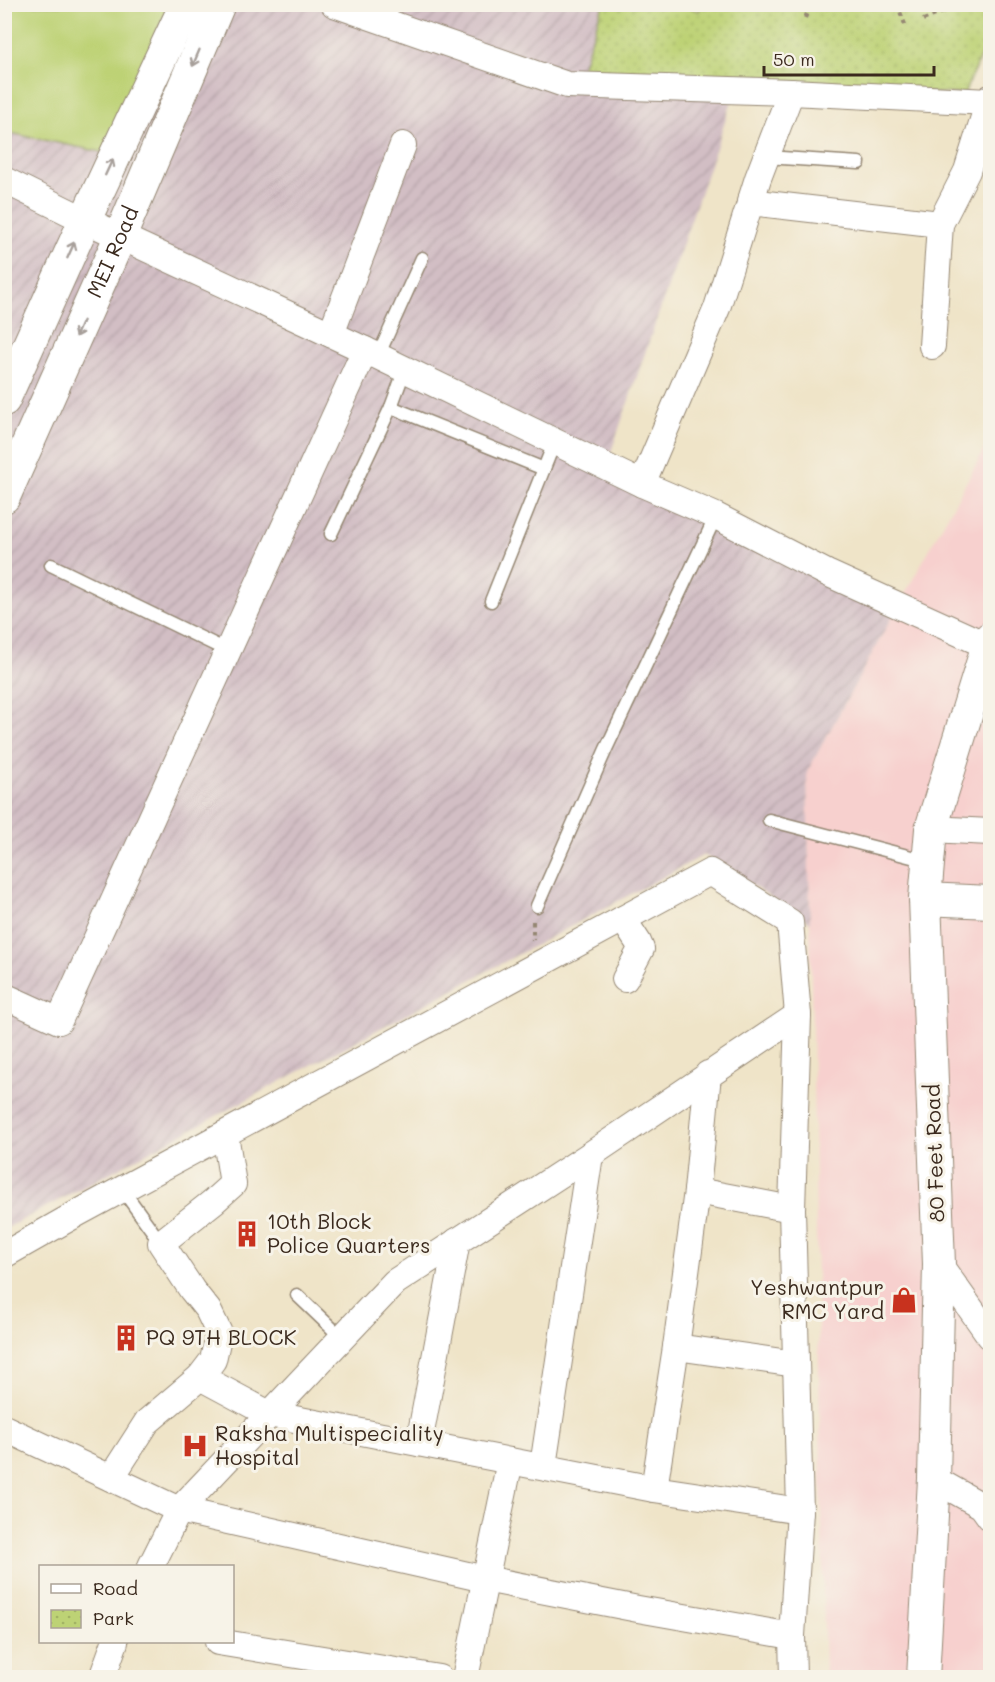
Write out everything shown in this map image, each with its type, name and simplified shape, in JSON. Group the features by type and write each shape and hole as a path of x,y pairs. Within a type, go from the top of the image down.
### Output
{"street":[{"name":"MEI Road","path":"4,400 186,4"},
{"name":"MEI Road","path":"4,497 120,237 219,4"},
{"path":"334,4 567,85 990,100 967,171 940,224 932,346"},
{"path":"642,484 717,308 750,202 791,92"},
{"path":"330,334 403,145"},
{"path":"4,180 120,237 372,353 642,484 716,516 827,573 989,642"},
{"path":"750,202 940,224"},
{"path":"4,996 59,1021 228,651 372,353"},
{"name":"80 Feet Road","path":"922,1677 934,1479 939,1263 925,899 931,829 989,642"},
{"path":"931,829 990,832"},
{"path":"4,1255 710,872 790,922 798,1015 792,1209 800,1511 792,1635 793,1677"},
{"path":"925,899 990,902"},
{"path":"623,919 640,949 625,979"},
{"path":"152,1565 179,1510 395,1282 590,1155 798,1015"},
{"path":"654,1489 697,1191 708,1074"},
{"path":"111,1478 147,1422 200,1377 213,1360 219,1333 208,1310 161,1243 233,1184 225,1134"},
{"path":"543,1466 590,1155"},
{"path":"697,1191 792,1209"},
{"path":"419,1443 457,1241"},
{"path":"939,1263 990,1336"},
{"path":"676,1347 796,1364"},
{"path":"200,1377 268,1414 654,1489 800,1511"},
{"path":"4,1428 179,1510 485,1579 638,1609 792,1635"},
{"path":"465,1677 510,1461"},
{"path":"934,1479 982,1506 990,1517"},
{"path":"102,1677 114,1643"},
{"path":"230,1643 439,1677"}],"lane":[{"path":"766,157 859,163"},
{"path":"372,353 422,258"},
{"path":"331,534 391,407 405,369"},
{"path":"391,407 544,469"},
{"path":"491,601 555,441"},
{"path":"537,906 606,749 716,516"},
{"path":"51,565 228,651"},
{"path":"769,820 928,862"},
{"path":"122,1189 161,1243"},
{"path":"297,1295 342,1338"}],"path":[{"path":"805,18 811,4"},
{"path":"897,4 906,27"},
{"path":"923,20 946,12 944,4"},
{"path":"537,906 532,923 532,933 534,949 542,962"}],"shaded area":[{"path":"5,5 603,5 579,79 732,101 605,469 898,606 807,772 810,922 704,855 5,1229"},
{"name":"Yeshwantpur RMC Yard","path":"990,439 990,1677 825,1677 807,772"}],"green space":[{"path":"702,4 990,5 990,34 964,94 578,80 603,5 683,5 699,11"},
{"path":"4,5 169,5 106,153 5,132"}],"place":[{"name":"10th Block Police Quarters","path":"247,1234"},
{"name":"Yeshwantpur RMC Yard","path":"904,1300"},
{"name":"PQ 9TH BLOCK","path":"126,1338"},
{"name":"Raksha Multispeciality Hospital","path":"195,1446"}]}
